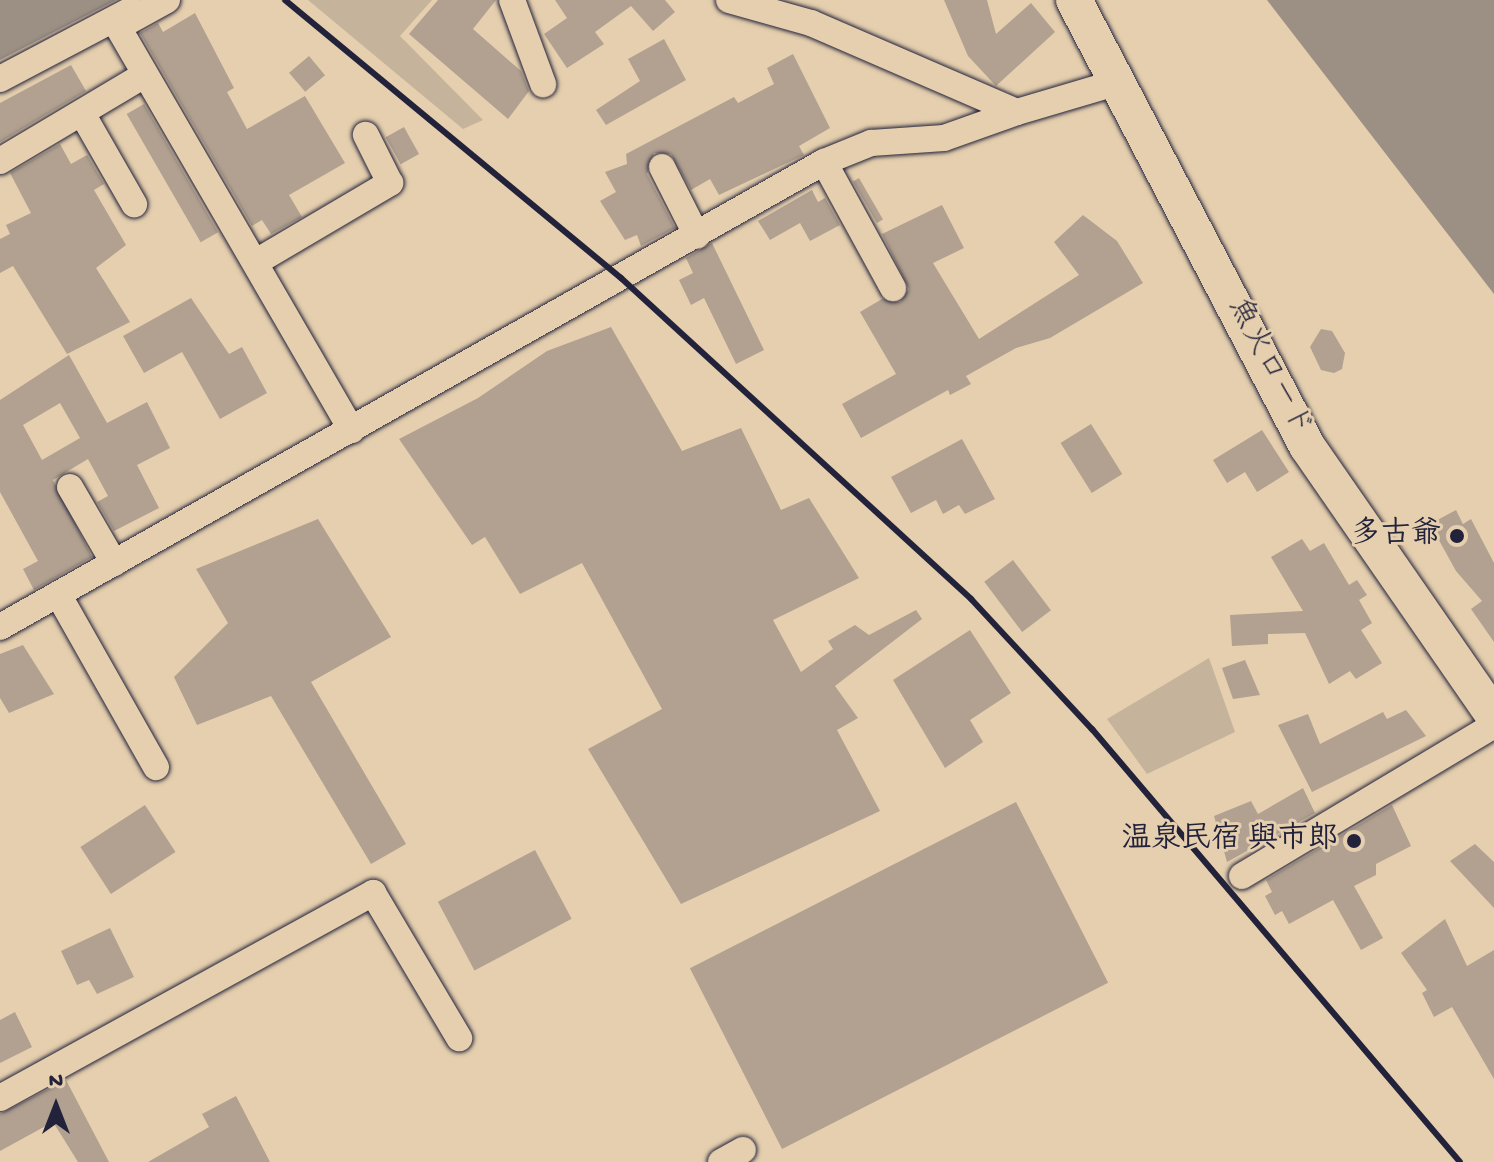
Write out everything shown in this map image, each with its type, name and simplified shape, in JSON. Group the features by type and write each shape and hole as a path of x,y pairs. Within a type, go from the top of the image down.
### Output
{"street":[{"path":"0,79 148,0"},
{"path":"0,91 167,0"},
{"path":"512,0 543,84"},
{"path":"729,0 811,23 1017,112"},
{"name":"魚火ロード","path":"1074,0 1307,446 1494,716"},
{"path":"118,27 352,430"},
{"path":"0,161 83,115 144,75"},
{"path":"0,627 824,162 871,143 944,138 1118,82"},
{"path":"83,115 134,204"},
{"path":"256,262 390,183 366,135"},
{"path":"824,162 893,288"},
{"path":"662,167 697,236"},
{"path":"70,487 114,563"},
{"path":"58,594 156,767"},
{"path":"1242,876 1494,725"},
{"path":"0,1098 373,893 459,1038"}],"shaded area":[{"path":"0,0 116,0 0,60"},
{"path":"308,0 432,0 400,36 483,120 463,129"},
{"path":"1267,0 1494,0 1494,294"},
{"path":"1209,658 1235,732 1147,774 1107,719"}],"building":[{"path":"438,0 496,0 473,29 521,71 529,91 508,119 409,34"},
{"path":"555,0 665,0 675,12 653,31 631,6 595,32 604,44 567,68 544,34 567,18"},
{"path":"944,0 987,0 996,34 1031,3 1055,32 996,86 968,56"},
{"path":"195,13 234,88 227,92 247,129 305,96 345,163 289,195 302,217 271,234 262,220 252,226 140,33 158,23 163,32"},
{"path":"664,39 686,80 606,125 596,110 640,81 628,59"},
{"path":"793,54 830,128 799,146 804,155 719,195 710,179 691,190 671,154 654,153 647,174 675,228 641,246 637,235 625,240 600,201 616,192 605,172 627,164 626,154 734,97 738,103 774,84 767,68"},
{"path":"309,56 325,75 305,92 289,73"},
{"path":"71,65 86,91 0,142 0,103"},
{"path":"144,104 218,232 201,242 127,114"},
{"path":"404,127 419,154 401,164 386,137"},
{"path":"60,144 71,164 87,155 104,184 94,190 126,245 96,268 130,322 67,354 13,266 0,273 0,239 10,234 6,225 31,213 10,173"},
{"path":"859,178 883,220 877,223 853,182"},
{"path":"812,190 818,202 825,198 840,225 810,241 800,223 770,240 758,221"},
{"path":"942,205 964,248 933,263 979,339 1079,275 1054,242 1083,215 1117,241 1143,283 1050,338 1016,348 966,376 971,384 950,395 948,390 861,438 842,404 896,374 860,312 882,299 900,302 909,289 882,234"},
{"path":"712,243 764,350 736,364 704,298 691,305 679,280 693,273 686,258"},
{"path":"191,298 229,354 242,347 267,393 220,419 182,352 144,373 123,336"},
{"path":"611,327 682,451 741,428 781,510 809,498 859,578 773,620 801,672 833,649 828,641 855,625 869,635 916,610 922,619 835,686 858,718 837,730 880,811 681,904 588,749 662,709 582,563 520,594 485,537 472,545 399,439 478,398 547,351"},
{"path":"1321,329 1332,331 1345,353 1342,369 1334,373 1321,370 1310,347"},
{"path":"69,355 107,423 147,402 170,448 137,465 159,508 114,531 97,502 108,496 88,459 53,480 92,557 34,590 23,569 38,561 0,492 0,400","holes":["60,403 80,438 42,460 23,425"]},
{"path":"1091,424 1122,474 1092,493 1060,443"},
{"path":"1262,430 1289,472 1257,492 1245,472 1227,483 1213,460"},
{"path":"962,439 995,499 965,514 959,505 943,514 936,500 911,513 891,477"},
{"path":"1456,510 1463,524 1471,519 1494,563 1494,642 1471,609 1482,601 1456,571 1430,524"},
{"path":"318,519 391,637 311,682 406,844 371,864 271,696 197,725 174,677 228,623 196,569"},
{"path":"1302,539 1310,551 1324,543 1349,585 1357,580 1367,595 1359,600 1372,623 1361,630 1382,663 1356,679 1350,671 1329,684 1305,633 1268,634 1268,644 1232,646 1230,615 1303,611 1271,557"},
{"path":"1013,560 1051,610 1022,632 984,582"},
{"path":"970,630 1011,693 970,720 983,742 945,768 893,680"},
{"path":"23,645 54,694 9,713 0,698 0,654"},
{"path":"1245,660 1260,695 1233,699 1222,668"},
{"path":"1406,710 1426,736 1312,792 1278,725 1308,714 1320,744 1383,712 1387,719"},
{"path":"1303,788 1315,813 1227,862 1214,816 1251,801 1258,814"},
{"path":"1016,802 1108,983 782,1149 690,968"},
{"path":"145,805 175,852 111,894 80,847"},
{"path":"1392,805 1411,846 1376,864 1376,875 1354,886 1383,938 1361,950 1333,900 1289,924 1282,911 1275,915 1265,896 1272,892 1266,880"},
{"path":"1475,844 1494,862 1494,908 1450,861"},
{"path":"535,850 572,919 474,971 438,902"},
{"path":"1445,919 1467,966 1494,950 1494,1079 1452,1007 1434,1017 1422,993 1427,990 1401,953"},
{"path":"110,928 134,977 97,994 89,980 77,985 61,951"},
{"path":"15,1012 32,1047 0,1063 0,1020"},
{"path":"66,1080 109,1162 78,1162 53,1122 0,1151 0,1114"},
{"path":"236,1096 270,1162 148,1162 209,1127 202,1114"}],"railway":[{"path":"285,0 621,278 971,599 1092,729 1460,1162"}],"place":[{"name":"多古爺","path":"1457,536"},
{"name":"温泉民宿 與市郎","path":"1354,841"}]}
